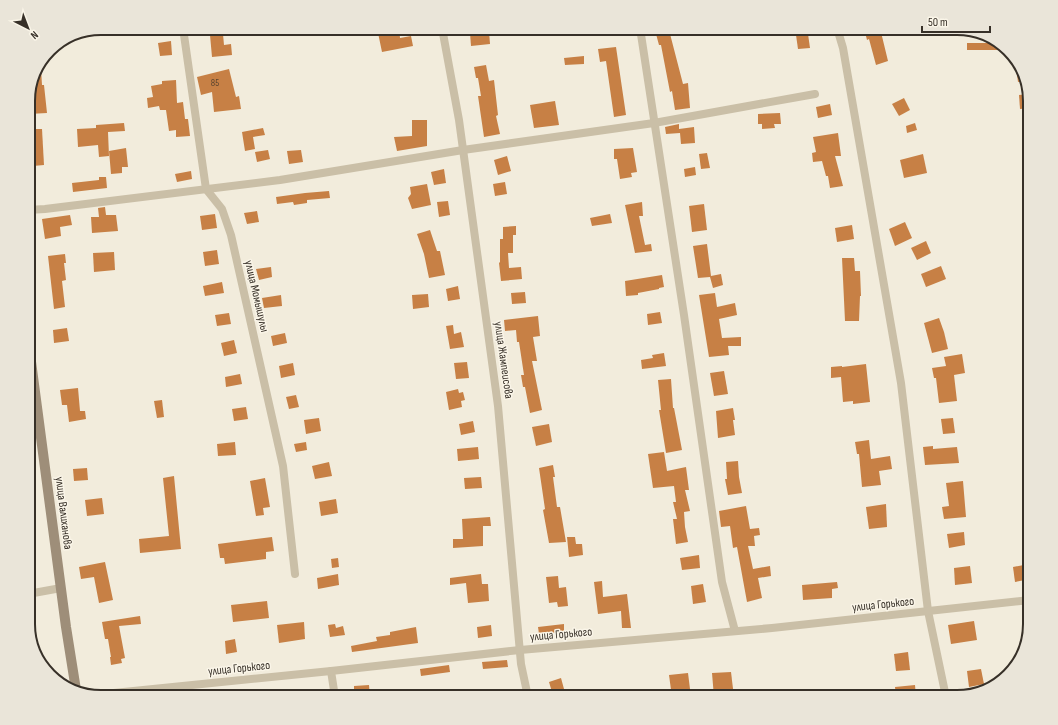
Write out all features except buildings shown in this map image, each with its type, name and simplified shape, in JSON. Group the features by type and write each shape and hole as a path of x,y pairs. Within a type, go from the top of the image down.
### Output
{"main road":[{"name":"улица Валиханова","path":"35,392 75,684"}],"street":[{"path":"185,35 206,189"},
{"name":"улица Жампеисова","path":"443,35 463,150 498,406 520,650 527,690"},
{"path":"641,35 684,315 722,582 735,631"},
{"path":"839,35 843,48 901,383 928,611 945,690"},
{"path":"35,210 45,210 280,180 463,150 654,123 815,94"},
{"name":"улица Момышулы","path":"206,189 222,209 231,235 283,466 295,574"},
{"path":"35,593 61,588"},
{"name":"улица Горького","path":"143,690 520,650 735,631 1023,601"},
{"path":"330,671 334,690"}]}
